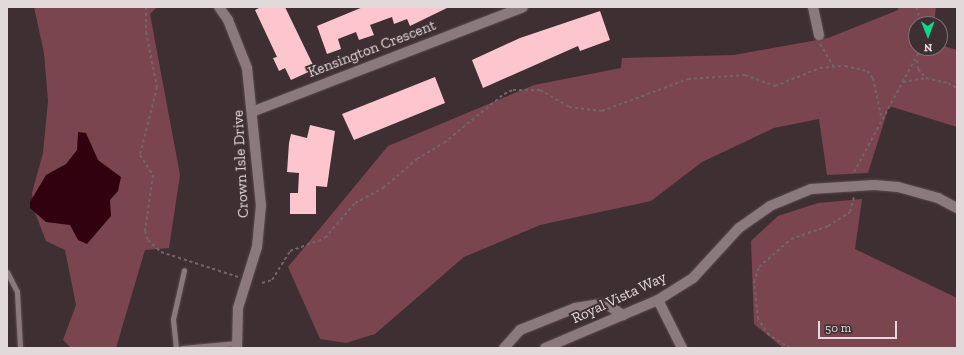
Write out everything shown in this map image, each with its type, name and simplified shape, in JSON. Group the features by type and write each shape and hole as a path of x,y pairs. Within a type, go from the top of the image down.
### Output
{"street":[{"name":"Crown Isle Drive","path":"219,7 228,20 247,68 254,111 261,205 257,247 238,308 237,345"},
{"name":"Kensington Crescent","path":"254,111 524,7"},
{"path":"813,7 819,35"},
{"name":"Royal Vista Way","path":"545,348 658,300 693,278 739,228 770,206 811,189 874,185 898,187 938,198 957,208"},
{"path":"658,300 682,348"},
{"path":"504,348 520,330 575,308 605,303 623,315"}],"lane":[{"path":"176,348 173,319 184,270"},
{"path":"7,272 17,292 20,348"},
{"path":"182,348 237,345"}],"path":[{"path":"146,7 146,32 157,87 140,155 153,175 151,200 145,219 147,236 161,252 239,277"},
{"path":"819,35 820,48 832,66"},
{"path":"854,172 875,138 881,117 918,56"},
{"path":"917,59 918,69 926,78"},
{"path":"262,283 272,280 290,251 325,238 355,203 383,188 504,94 540,90 569,107 602,111 688,78 744,74 775,86 832,66 867,71 877,89 881,117"},
{"path":"902,83 926,78 948,83 957,88"},
{"path":"790,348 769,335 758,319 754,282 759,267 790,239 828,226 850,212 854,196"}],"shaded area":[{"path":"34,7 157,7 150,14 180,175 169,248 145,250 116,348 71,348 63,340 76,305 65,250 46,241 34,210 32,193 43,153 48,101 44,53"},
{"path":"898,7 936,7 935,16 908,16 908,56 948,56 948,47 957,50 957,127 889,106 868,173 827,175 819,119 774,128 702,162 651,201 540,225 464,257 375,334 346,343 320,339 288,267 388,146 534,85 621,68 622,58 734,55 828,38 898,10"},
{"path":"78,132 86,133 98,160 121,177 118,191 110,200 111,216 87,244 78,240 70,225 46,222 30,208 30,202 46,175 66,164 77,150"},
{"path":"862,199 855,249 957,298 957,348 783,348 754,324 751,241 778,216 818,203"}],"building":[{"path":"261,7 285,7 315,69 291,80 285,68 279,71 273,58 277,57 255,10"},
{"path":"363,7 447,8 410,26 407,19 394,24 392,17 370,25 374,35 359,40 356,32 338,39 341,49 327,54 317,26"},
{"path":"600,11 610,40 580,51 578,46 483,88 472,60 520,38"},
{"path":"435,77 445,103 354,140 342,114"},
{"path":"310,125 335,131 327,187 316,186 316,214 290,214 290,193 298,193 299,173 287,172 291,134 307,138"}]}
